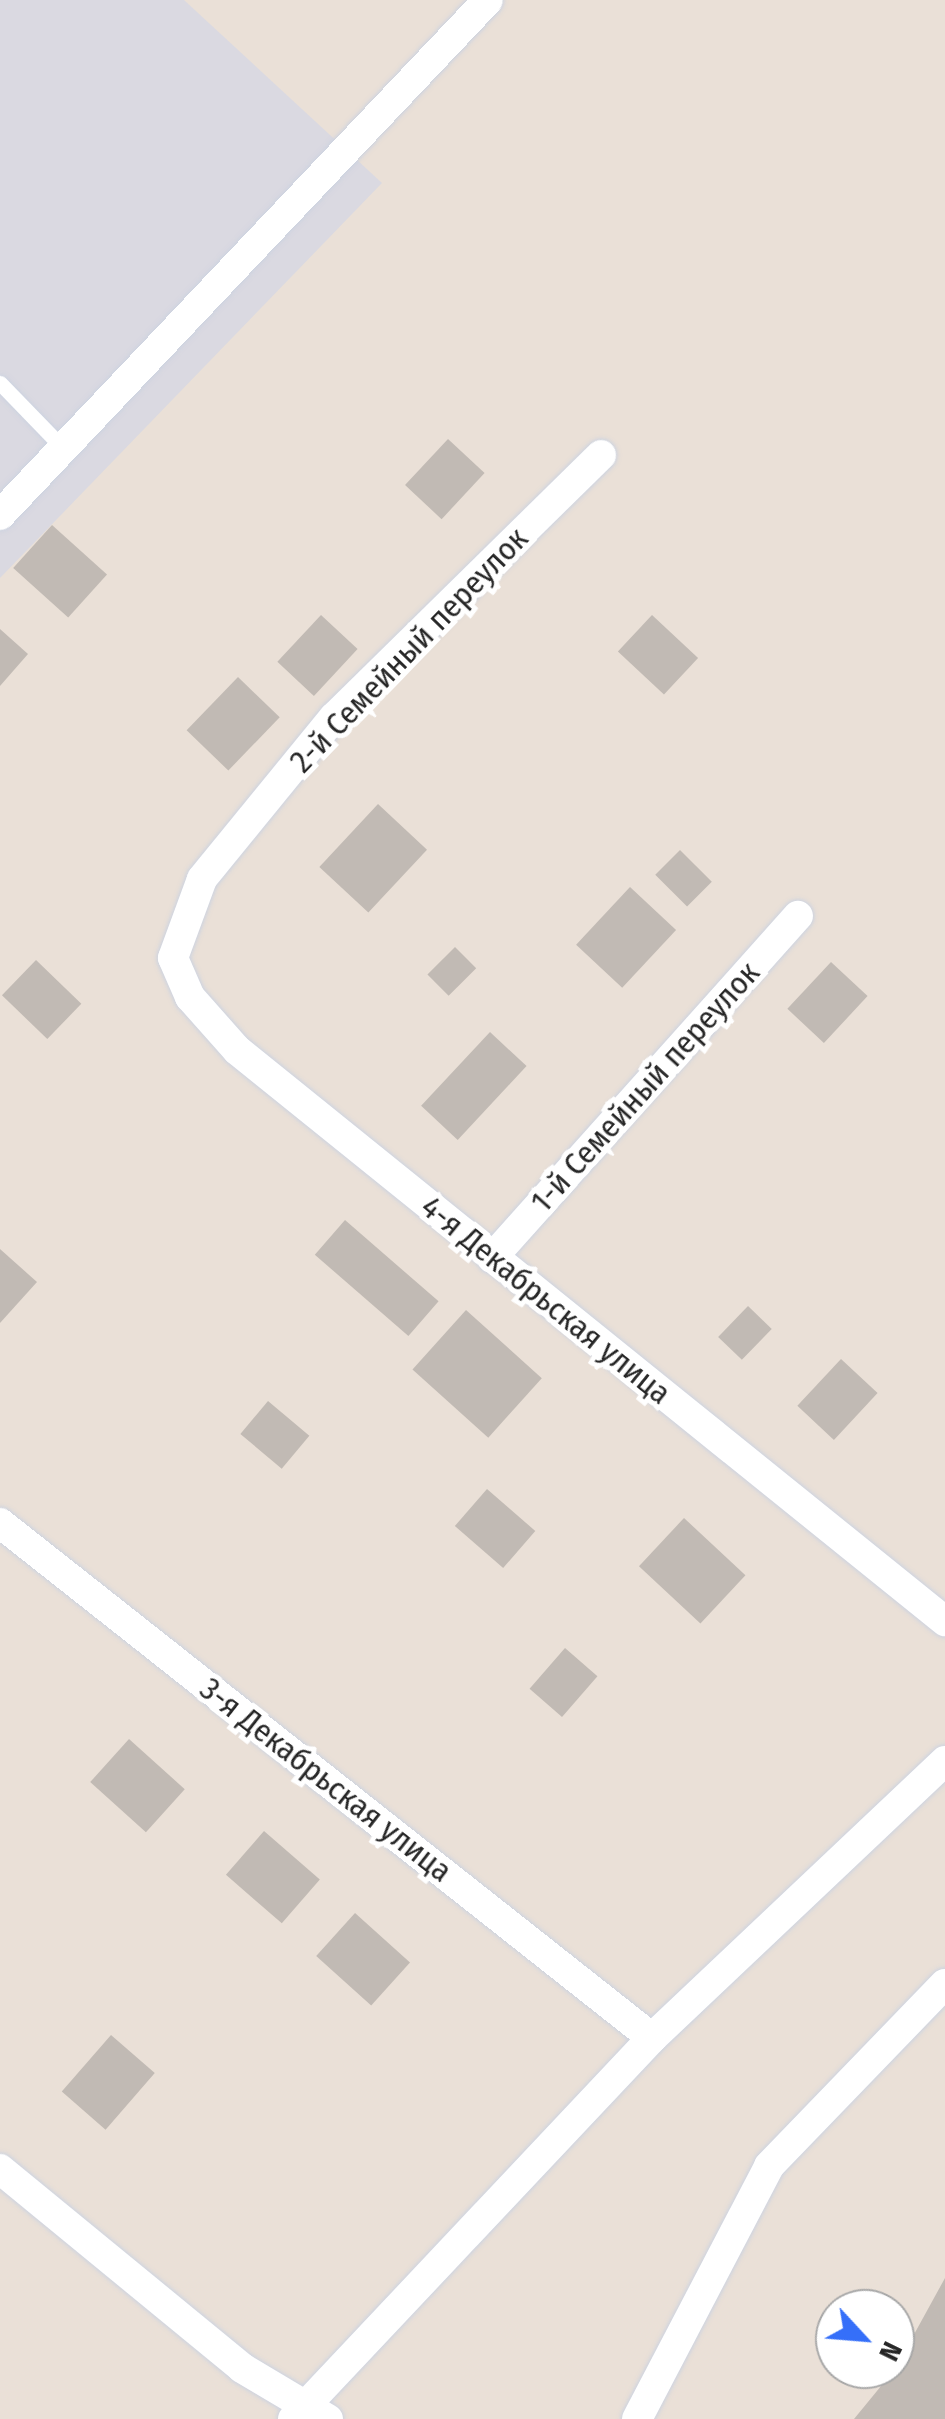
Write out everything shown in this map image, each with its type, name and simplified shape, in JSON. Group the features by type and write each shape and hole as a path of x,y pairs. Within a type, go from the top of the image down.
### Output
{"street":[{"path":"0,516 488,0"},
{"name":"2-й Семейный переулок","path":"173,958 202,878 334,717 601,455"},
{"name":"1-й Семейный переулок","path":"492,1258 798,916"},
{"name":"4-я Декабрьская улица","path":"173,958 190,996 237,1050 945,1621"},
{"name":"3-я Декабрьская улица","path":"0,1522 652,2038"},
{"path":"0,2169 242,2368 309,2414 652,2038 945,1761"},
{"path":"636,2419 769,2166 945,1984"}],"lane":[{"path":"0,382 64,449"}],"shaded area":[{"path":"0,0 184,0 382,183 0,578"}],"building":[{"path":"448,439 485,473 442,519 405,485"},
{"path":"52,525 107,575 68,618 13,568"},
{"path":"321,615 358,649 314,696 277,662"},
{"path":"652,615 698,658 664,695 618,652"},
{"path":"0,629 28,654 0,686"},
{"path":"238,677 280,717 228,771 187,730"},
{"path":"378,804 427,850 368,913 319,867"},
{"path":"680,850 712,882 687,907 655,875"},
{"path":"630,887 676,930 622,988 576,945"},
{"path":"455,947 476,968 449,996 427,975"},
{"path":"36,960 81,1004 47,1039 2,995"},
{"path":"831,962 868,996 824,1043 787,1009"},
{"path":"490,1032 527,1066 458,1140 421,1106"},
{"path":"345,1220 439,1301 408,1336 315,1255"},
{"path":"0,1249 37,1282 0,1323"},
{"path":"748,1306 772,1329 742,1360 718,1337"},
{"path":"466,1310 542,1378 488,1438 412,1369"},
{"path":"841,1359 878,1393 834,1440 797,1406"},
{"path":"268,1401 309,1436 282,1469 240,1434"},
{"path":"487,1489 535,1531 503,1568 455,1526"},
{"path":"684,1518 745,1575 700,1624 639,1566"},
{"path":"565,1648 597,1676 562,1717 530,1689"},
{"path":"129,1739 185,1789 146,1832 90,1782"},
{"path":"264,1831 320,1880 282,1923 226,1875"},
{"path":"355,1913 410,1963 371,2006 316,1956"},
{"path":"111,2035 155,2073 106,2130 62,2092"},
{"path":"945,2278 945,2419 854,2419 879,2389 915,2389 915,2333"}]}
